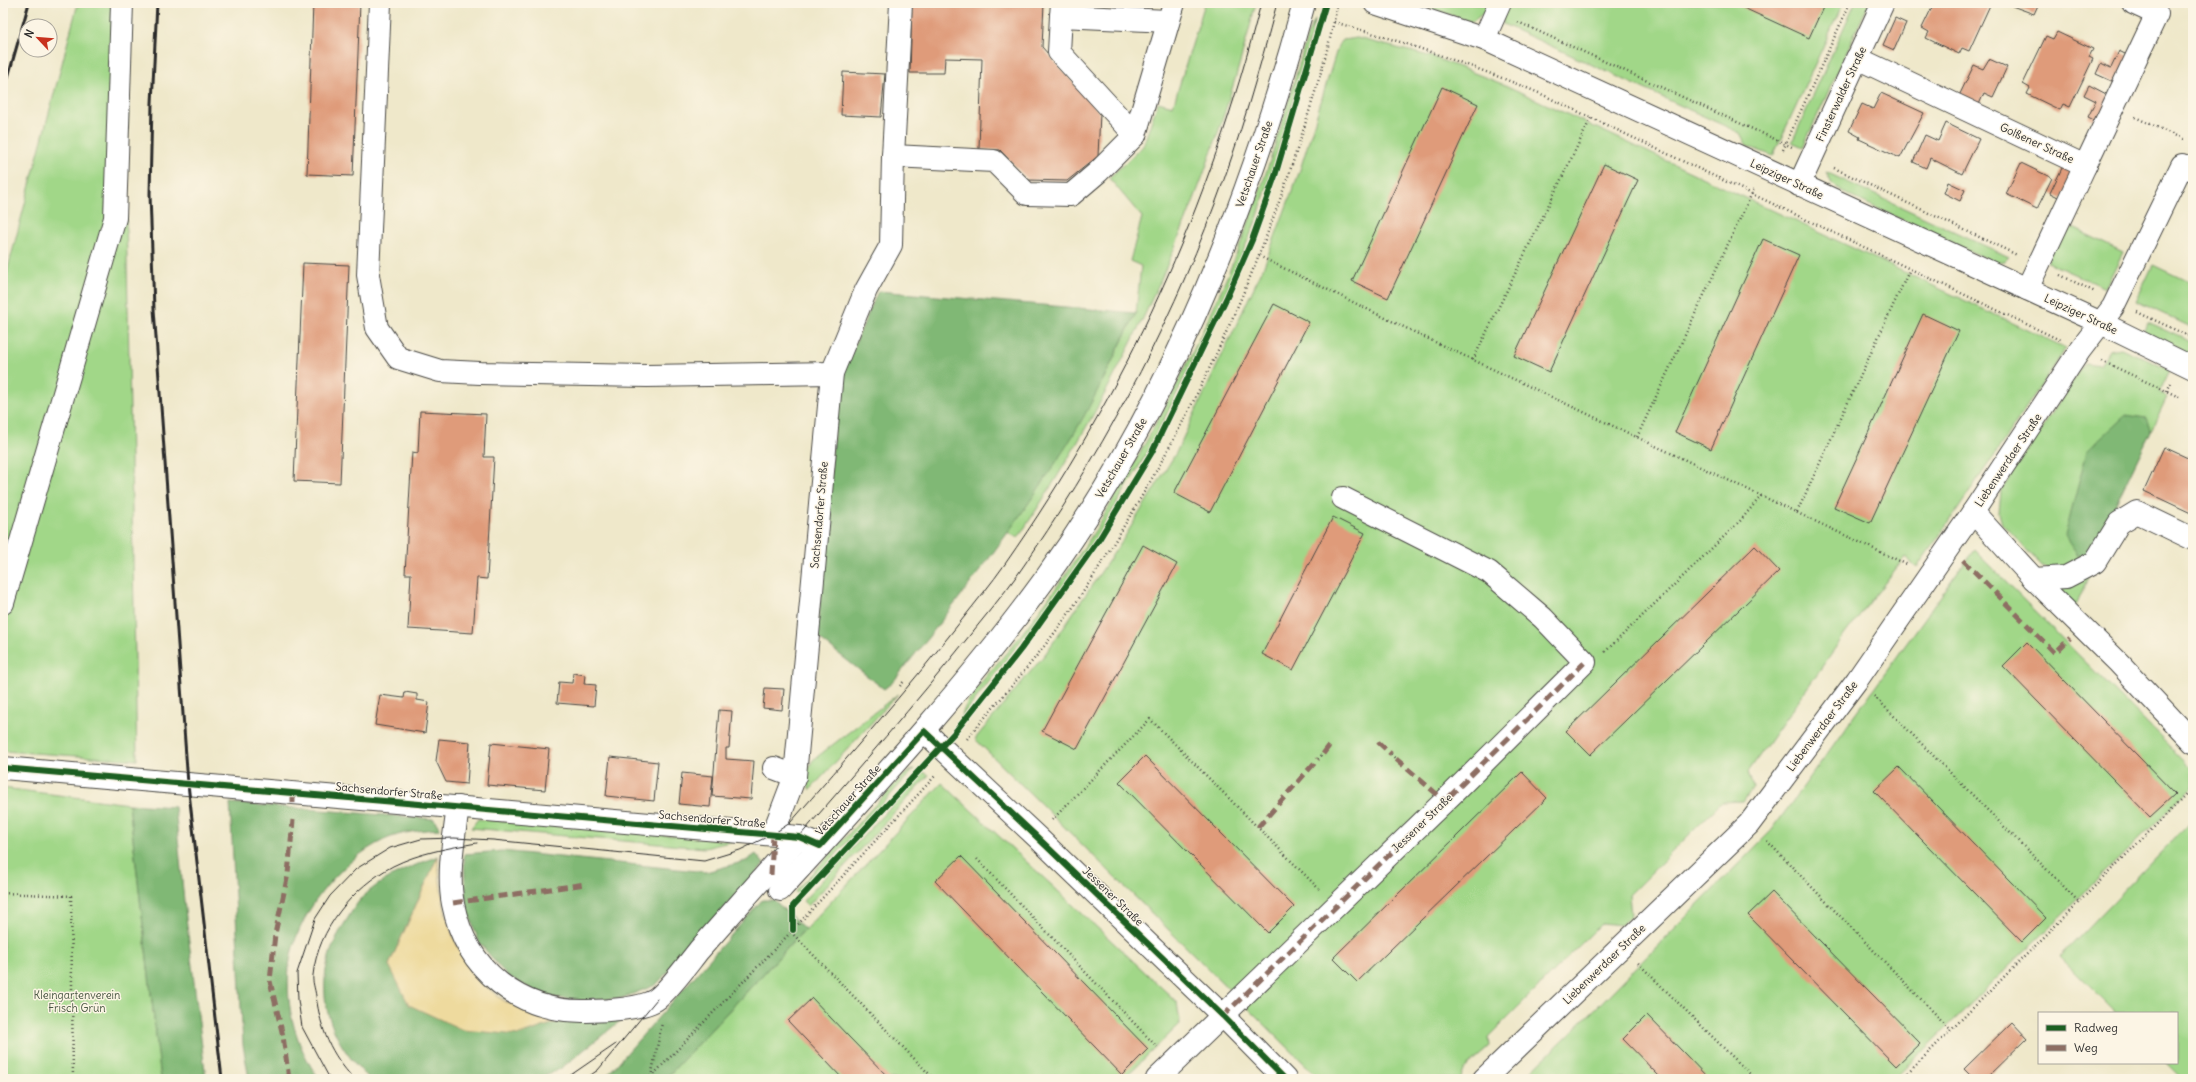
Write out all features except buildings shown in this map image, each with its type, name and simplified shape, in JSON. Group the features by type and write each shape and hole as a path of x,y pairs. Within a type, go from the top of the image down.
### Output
{"street":[{"path":"3,602 115,218 122,3"},
{"path":"380,3 368,275 377,328 398,358 440,371 473,373 647,376 832,373"},
{"name":"Sachsendorfer Straße","path":"3,768 773,834 795,776 832,373 866,290 890,245 901,3"},
{"name":"Vetschauer Straße","path":"780,890 924,731 1003,635 1046,578 1122,459 1156,394 1208,285 1255,166 1304,3"},
{"name":"Leipziger Straße","path":"1375,3 1484,39 2101,323 2193,368"},
{"path":"1484,39 1500,3"},
{"name":"Finsterwalder Straße","path":"1799,185 1882,3"},
{"name":"Golßener Straße","path":"1857,58 2084,166 2157,14 2133,3"},
{"path":"893,156 994,162 1027,194 1071,195 1098,172 1135,135 1171,12 1062,9 1059,52 1135,135"},
{"name":"Liebenwerdaer Straße","path":"1484,1079 1750,824 1857,680 1973,512 2080,350 2116,302 2182,165 2193,170"},
{"path":"2027,289 2084,166"},
{"path":"1343,498 1489,572 1543,618 1585,662"},
{"path":"1973,512 2034,579 2119,663 2193,742"},
{"path":"2034,579 2066,577 2095,562 2119,524 2137,512 2193,539"},
{"name":"Jessener Straße","path":"1223,1016 1452,794 1585,662"},
{"name":"Jessener Straße","path":"924,731 1037,837 1223,1016 1285,1079"},
{"path":"774,768 795,776"},
{"path":"458,807 452,871 453,903 463,934 482,966 502,986 538,1005 578,1012 618,1011 657,999 799,837"},
{"name":"Vetschauer Straße","path":"773,834 799,837 820,846"},
{"path":"1157,1079 1223,1016"}],"path":[{"path":"1637,437 1751,194 1769,171 1786,144 1850,3"},
{"path":"1334,22 1398,40 1472,66 1539,93 2179,397"},
{"path":"2133,116 2192,144"},
{"path":"1473,360 1591,118"},
{"path":"1259,256 1473,360 1930,575"},
{"path":"1797,512 1910,269"},
{"path":"1973,299 1975,293"},
{"path":"2116,302 2193,338"},
{"path":"1585,662 1595,662 1740,521 1762,495"},
{"path":"900,686 905,680"},
{"path":"1857,680 2080,903"},
{"path":"1037,837 1150,719 1336,906"},
{"path":"1318,759 1323,754"},
{"path":"1391,754 1396,759"},
{"path":"1902,1079 1950,1029 2080,903 2193,788"},
{"path":"1750,824 1950,1029"},
{"path":"977,859 1153,1042"},
{"path":"3,893 71,896 73,1079"},
{"path":"652,1078 792,931 934,1079"},
{"path":"1622,946 1755,1079"},
{"path":"652,1078 663,1019 662,1004 657,999"}],"green space":[{"path":"78,3 130,3 126,210 137,760 3,751 3,287"},
{"path":"1205,3 1256,3 1236,75 1214,145 1188,214 1160,281 1129,347 1095,411 1058,475 1018,538 1007,532 1104,378 1136,313 1141,266 1130,261 1142,217 1109,178 1143,146 1158,102 1173,106"},
{"path":"1414,3 1492,3 1490,8 1472,22"},
{"path":"1506,3 1843,3 1773,156 1747,146 1740,133 1503,24 1502,12"},
{"path":"1855,3 1869,3 1803,147 1792,142"},
{"path":"1315,20 1296,91 1258,216 1225,295 1149,450 1099,533 1064,585 961,718 964,708 977,688 1027,626 1087,543 1129,472 1177,384 1206,325 1233,263 1279,133 1308,33"},
{"path":"1357,38 1433,57 1505,85 2066,348 1952,518 1917,567 1905,557 1845,634 1748,772 1753,788 1743,801 1722,802 1629,895 1631,915 1621,925 1602,923 1488,1037 1489,1047 1462,1071 1461,1079 1320,1079 975,739 1046,653 1124,538 1176,453 1264,266 1299,173 1338,46 1343,40"},
{"path":"1826,172 2009,257 2005,261 1994,262 1846,194 1832,184"},
{"path":"2065,224 2123,252 2105,288 2047,262"},
{"path":"2153,265 2193,284 2193,328 2136,301"},
{"path":"878,291 1136,313 1089,407 1052,469 1009,531 963,592 893,682 884,689 817,637 838,383"},
{"path":"2147,322 2193,343 2193,356 2143,332"},
{"path":"2121,348 2170,370 2159,393 2167,397 2092,553 2079,565 2051,570 2042,566 2002,524 1999,513 2001,491 2085,363 2100,365 2109,350"},
{"path":"2126,415 2146,418 2151,431 2092,553 2078,555 2065,536 2087,451"},
{"path":"1974,550 2193,770 2193,786 1894,1079 1523,1079 1598,1006 1772,830"},
{"path":"2089,575 2077,603 2072,607 2047,587"},
{"path":"898,694 810,790 807,782 807,775 813,760"},
{"path":"914,769 799,895 795,892 902,776"},
{"path":"923,772 929,775 808,906 803,901"},
{"path":"942,783 1177,1002 1180,1024 1123,1079 665,1079"},
{"name":"Kleingartenverein Frisch Grün","path":"3,788 129,804 161,1079 3,1079"},
{"path":"230,803 434,819 440,829 404,833 384,840 367,849 335,876 309,910 293,948 288,982 291,1012 298,1040 319,1079 249,1079 243,1045"},
{"path":"129,804 175,807 184,901 206,1079 161,1079"},
{"path":"478,819 733,841 705,848 471,828"},
{"path":"2193,819 2193,1079 2182,1079 2167,1064 2178,1064 2178,1012 2115,1012 2060,957"},
{"path":"502,851 706,872 746,861 756,854 764,864 656,985 622,998 583,1001 544,996 506,975 479,942 466,905 464,854"},
{"path":"438,856 389,965 519,1035 560,1021 624,1018 560,1069 538,1079 370,1079 354,1062 341,1044 332,1024 326,1004 325,984 327,963 334,942 353,909 365,895 376,886 393,876 410,867"},
{"path":"762,900 774,900 805,929 665,1079 604,1079"}],"sand":[{"path":"438,856 447,917 453,936 473,971 486,986 503,1000 523,1009 560,1021 519,1035 463,1030 409,1005 389,965"}],"tram line":[{"path":"330,1079 302,1027 298,1000 297,973 315,919 330,896 356,869 390,848 421,839 454,838 493,840 704,861 740,850 773,834 790,823 855,749 919,673 1000,571 1049,499 1089,432 1125,365 1159,296 1189,225 1216,153 1240,79 1261,3"},
{"path":"799,837 907,712 1006,590 1047,531 1103,441 1152,348 1196,253 1241,129 1277,3"},
{"path":"354,1079 339,1060 328,1040 321,1020 313,982 316,958 330,926 340,911 364,885 393,866 423,854 477,843"},
{"path":"585,1079 598,1070 657,999"},
{"path":"565,1079 616,1044"}],"railway":[{"path":"3,95 29,3"},
{"path":"157,3 152,103 150,194 154,309 188,784 222,1079"}],"marked path":[{"path":"1963,560 2055,653 2070,638"},
{"path":"1223,1016 1452,794 1585,662"},
{"path":"1378,742 1391,754"},
{"path":"1323,754 1329,746"},
{"path":"1258,827 1318,759"},
{"path":"1396,759 1445,801"},
{"path":"293,793 293,805"},
{"path":"289,1079 283,1036 270,981 275,934 288,874 293,820"},
{"path":"771,875 773,834"},
{"path":"453,903 585,884"}],"cycle path":[{"path":"793,930 793,906 955,732 1021,649 1100,538 1152,452 1227,297 1252,240 1275,176 1326,3"},
{"path":"3,768 799,837 820,846 924,731 1037,837 1223,1016 1285,1079"}]}
